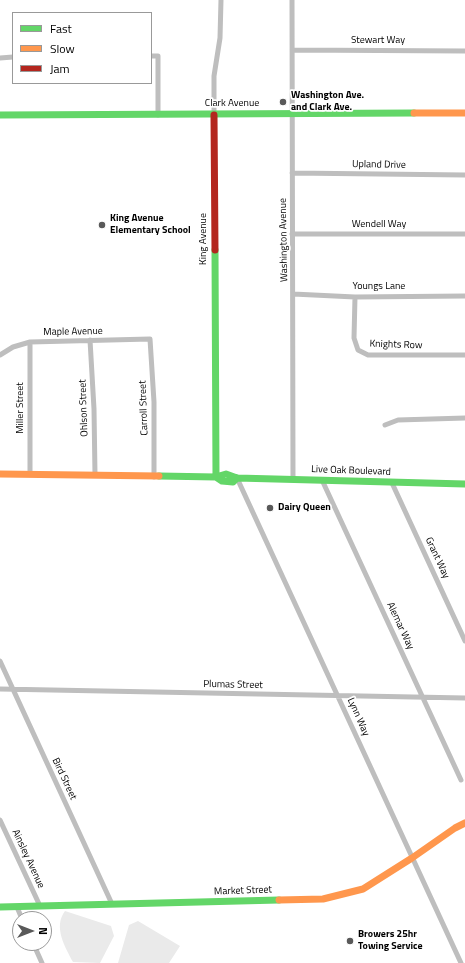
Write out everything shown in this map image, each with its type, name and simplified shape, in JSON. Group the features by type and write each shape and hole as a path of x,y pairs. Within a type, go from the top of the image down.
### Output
{"main road":[{"name":"Clark Avenue","path":"0,115 465,113"},
{"name":"King Avenue","path":"214,114 216,478"},
{"name":"Live Oak Boulevard","path":"0,474 216,478 222,481 232,482 237,478 465,484"},
{"name":"Market Street","path":"0,907 322,899 363,889 412,858 455,828 465,823"}],"street":[{"name":"King Avenue","path":"214,114 214,76 220,38 221,0"},
{"name":"Washington Avenue","path":"292,0 291,114 293,479"},
{"name":"Stewart Way","path":"292,50 465,51"},
{"path":"152,56 158,56 158,114"},
{"path":"0,58 12,57"},
{"name":"Upland Drive","path":"292,173 465,175"},
{"name":"Wendell Way","path":"292,234 465,234"},
{"name":"Youngs Lane","path":"293,294 355,297 465,296"},
{"name":"Knights Row","path":"355,297 354,338 358,350 363,353 368,355 465,355"},
{"name":"Ohlson Street","path":"90,340 94,409 95,475"},
{"name":"Maple Avenue","path":"0,355 12,347 30,342 150,340"},
{"name":"Carroll Street","path":"150,340 154,402 154,477"},
{"name":"Miller Street","path":"30,342 30,474"},
{"path":"385,425 398,420 465,418"},
{"name":"Lynn Way","path":"237,478 461,963"},
{"name":"Alemar Way","path":"322,480 461,780"},
{"name":"Grant Way","path":"392,482 465,641"},
{"name":"Bird Street","path":"0,661 112,904"},
{"name":"Plumas Street","path":"0,689 465,698"},
{"name":"Ainsley Avenue","path":"0,820 40,906"},
{"path":"17,907 19,911"},
{"path":"37,951 42,963"}],"shaded area":[{"path":"65,911 111,926 114,936 100,963 73,962 60,930 60,924"},
{"path":"138,921 180,946 169,963 118,963 129,925"}],"traffic: fast":[{"path":"0,115 414,113"},
{"path":"215,250 216,477"},
{"path":"159,476 216,477 226,474 237,478 465,484"},
{"path":"216,477 222,481 233,482 237,478"},
{"path":"0,907 279,900"}],"traffic: slow":[{"path":"414,113 465,113"},
{"path":"0,474 159,476"},
{"path":"279,900 323,899 363,889 412,858 455,828 465,823"}],"traffic: jam":[{"path":"214,115 215,250"}],"place":[{"name":"Washington Ave. and Clark Ave.","path":"283,102"},
{"name":"King Avenue Elementary School","path":"102,225"},
{"name":"Dairy Queen","path":"270,508"},
{"name":"Browers 25hr Towing Service","path":"350,941"}]}
